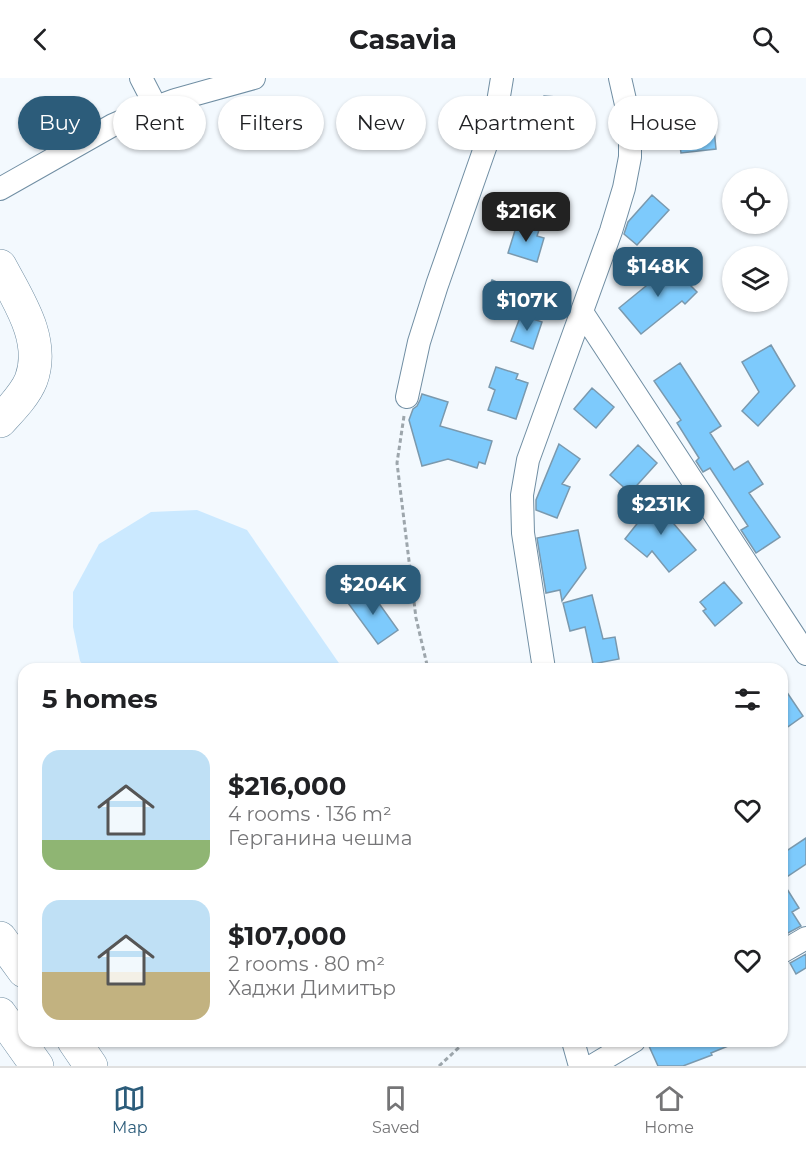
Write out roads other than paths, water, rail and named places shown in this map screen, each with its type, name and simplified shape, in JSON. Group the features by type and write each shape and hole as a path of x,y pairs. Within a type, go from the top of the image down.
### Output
{"highway":[{"path":"0,266 25,314 34,339 36,361 31,382 16,404 0,421"},
{"path":"0,938 18,963"},
{"path":"0,1014 18,1039"},
{"path":"23,1047 37,1066"},
{"path":"78,1047 91,1066"}],"street":[{"path":"141,78 150,96"},
{"path":"185,96 223,82 254,78"},
{"path":"407,397 419,342 486,145 502,78"},
{"path":"543,663 523,533 522,495 528,460 611,231 624,188 630,157 630,122 620,78"},
{"path":"0,189 113,125"},
{"path":"582,312 806,654"},
{"path":"788,948 806,938"},
{"path":"575,1047 580,1066"},
{"path":"592,1066 624,1047"}]}
